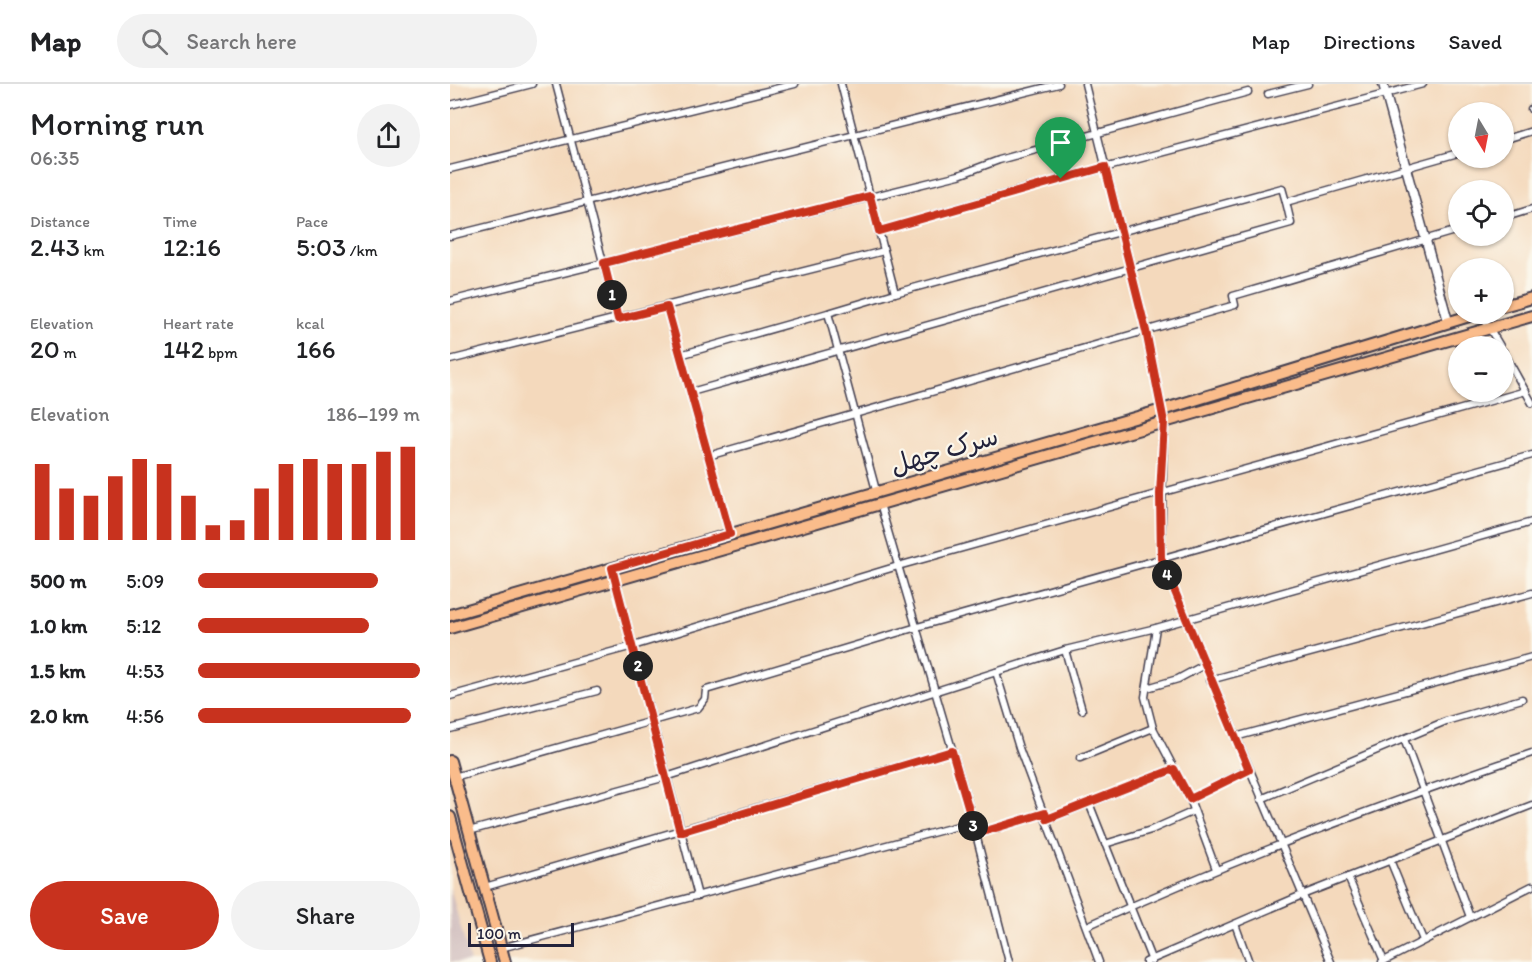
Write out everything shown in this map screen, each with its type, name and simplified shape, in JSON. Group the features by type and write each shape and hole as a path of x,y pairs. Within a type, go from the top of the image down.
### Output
{"main road":[{"path":"1514,303 1532,298"},
{"path":"450,628 1532,316"},
{"name":"سرک چهل","path":"450,615 1162,410 1448,321"},
{"path":"450,761 505,962"},
{"path":"450,817 490,962"}],"street":[{"path":"450,105 532,84"},
{"path":"556,84 618,319"},
{"path":"450,169 795,84"},
{"path":"841,84 895,293"},
{"path":"450,236 1059,84"},
{"path":"1085,84 1146,331 1164,422 1160,494 1161,558 1210,680 1331,962"},
{"path":"1268,94 1308,84"},
{"path":"1383,84 1448,321"},
{"path":"879,231 1105,167 1423,84"},
{"path":"450,301 959,175 999,160 1248,92"},
{"path":"1514,137 1532,131"},
{"path":"1286,202 1448,156"},
{"path":"680,355 895,293 1282,188 1291,223 691,392"},
{"path":"1514,215 1532,209"},
{"path":"708,456 855,412 1235,305 1233,297 1448,233"},
{"path":"450,360 884,251"},
{"path":"667,307 730,534"},
{"path":"828,313 880,504 973,822 1009,962"},
{"path":"1487,324 1494,336"},
{"path":"1514,370 1532,404"},
{"path":"450,696 633,646 898,566 1526,391"},
{"path":"454,777 698,708 705,699 706,690 917,627 1532,455"},
{"path":"469,831 666,777 820,730 935,690 1065,650 1156,628 1532,522"},
{"path":"612,568 698,896"},
{"path":"1210,680 1532,593"},
{"path":"1156,628 1145,697 1153,728 1190,799 1216,869"},
{"path":"1065,650 1082,710"},
{"path":"1235,737 1532,657"},
{"path":"1147,688 1178,678 1204,665"},
{"path":"996,672 1019,748 1099,962"},
{"path":"450,729 597,691"},
{"path":"1261,799 1446,721 1522,699"},
{"path":"1080,758 1153,728"},
{"path":"1404,740 1470,917"},
{"path":"484,887 680,832 952,751"},
{"path":"1087,926 1216,869 1423,790 1532,753"},
{"path":"976,834 1089,803 1174,769"},
{"path":"1190,799 1249,770"},
{"path":"1089,803 1150,961 1302,895 1532,805"},
{"path":"1105,844 1151,830 1194,811"},
{"path":"501,948 973,822"},
{"path":"1390,860 1424,940"},
{"path":"1348,877 1383,962 1532,886"},
{"path":"1235,924 1249,962"}],"shaded area":[{"path":"450,887 470,962 450,962"}],"route":[{"path":"1105,167 1146,331 1164,422 1160,494 1161,558 1249,770 1190,799 1174,769 1047,819 1045,813 976,834 952,751 680,832 612,568 730,534 667,307 618,319 604,263 870,196 879,231 1061,179 1105,167"}]}
